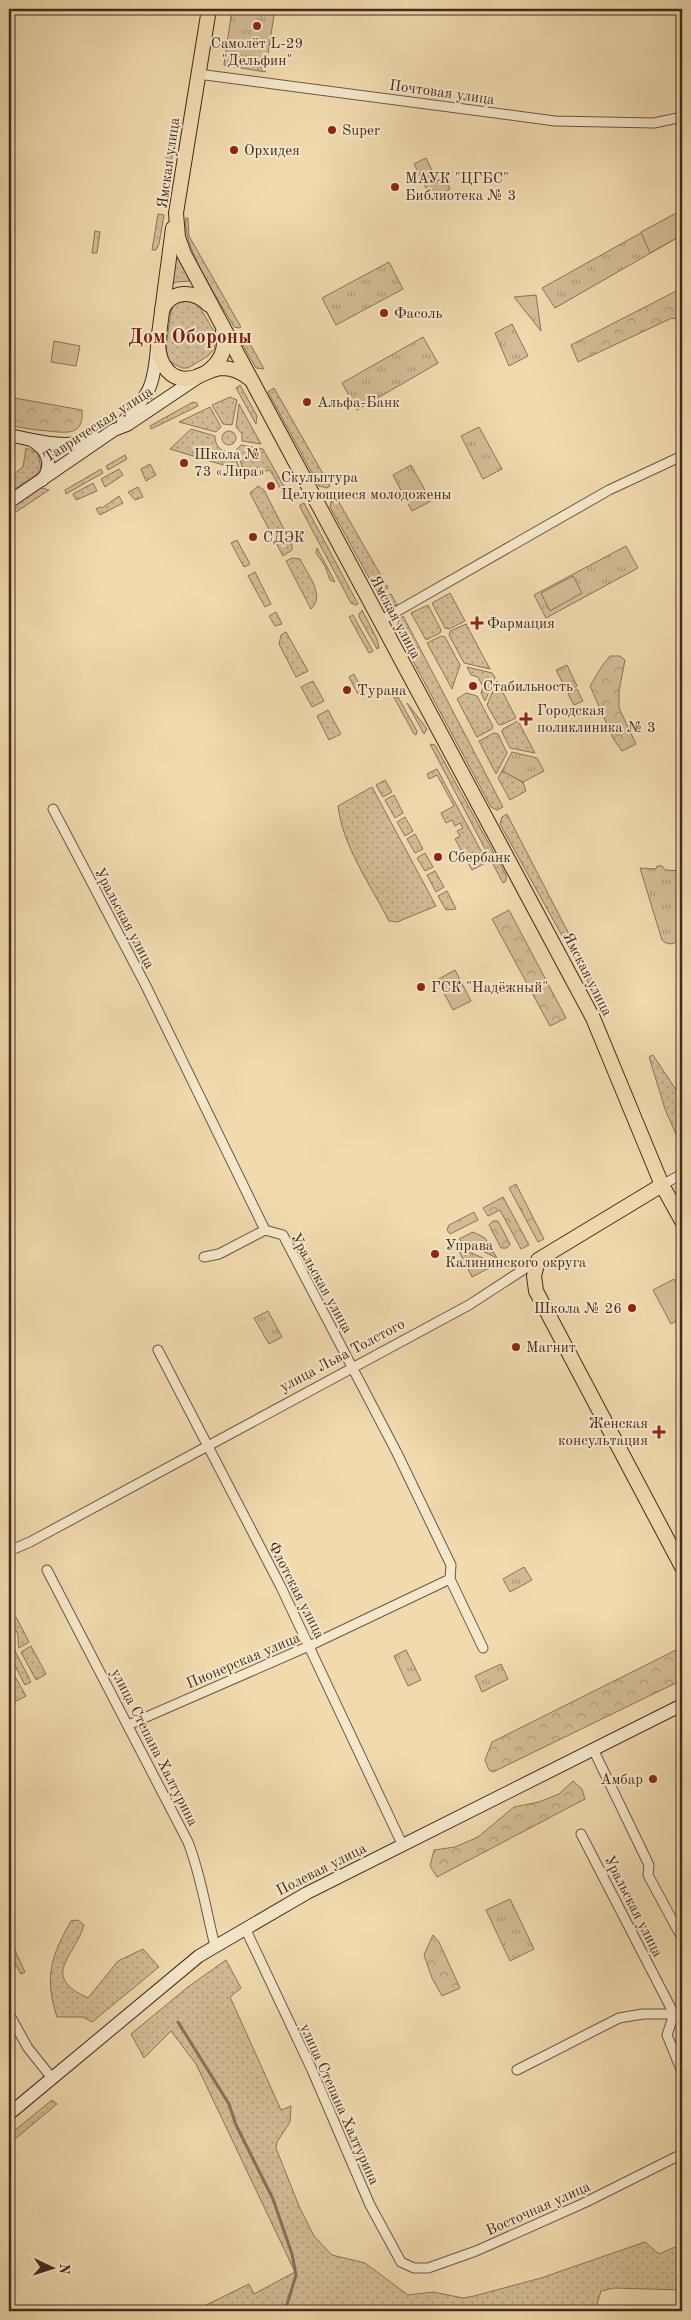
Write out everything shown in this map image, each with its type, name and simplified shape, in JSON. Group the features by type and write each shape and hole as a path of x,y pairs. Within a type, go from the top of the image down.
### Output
{"main road":[{"name":"Ямская улица","path":"209,9 176,213 178,237 184,254 593,1018 662,1185 682,1221"},
{"path":"176,213 160,316 158,342 159,358 162,365 173,376 188,379 214,369 230,369 246,375 252,381"},
{"path":"160,316 168,300 184,293 201,297 214,309"},
{"path":"205,373 219,361 223,353 224,336 222,327"},
{"name":"улица Льва Толстого","path":"538,1260 662,1185"},
{"path":"538,1260 534,1276 536,1291 682,1567"}],"street":[{"name":"Почтовая улица","path":"198,74 555,121 654,123 682,117"},
{"path":"9,435 33,440 83,442 114,430 148,393 154,379 158,342"},
{"name":"Таврическая улица","path":"9,502 41,482 114,430 127,425 205,373"},
{"path":"33,440 42,446 48,460 47,475 41,482"},
{"path":"380,621 609,490 682,456"},
{"name":"Уральская улица","path":"52,809 145,984 264,1230 283,1235 397,1453 450,1565 450,1579 484,1648"},
{"name":"улица Льва Толстого","path":"662,1185 682,1174"},
{"path":"204,1257 219,1254 264,1230"},
{"name":"улица Льва Толстого","path":"9,1550 30,1542 469,1305 538,1260"},
{"name":"Флотская улица","path":"158,1350 310,1646 403,1846"},
{"name":"улица Степана Халтурина","path":"47,1570 188,1842 197,1864 204,1904 215,1946"},
{"name":"Пионерская улица","path":"128,1725 310,1646 450,1579"},
{"name":"Полевая улица","path":"9,2114 199,1956 215,1946 307,1893 682,1705"},
{"name":"Уральская улица","path":"592,1750 649,1865 648,1876 682,1938"},
{"name":"Уральская улица","path":"581,1834 674,2014"},
{"name":"улица Степана Халтурина","path":"245,1928 312,2070 370,2205 401,2262"},
{"path":"9,2014 28,2048 52,2078"},
{"path":"517,2070 619,2018 644,2014 674,2014 666,2035 682,2072"},
{"name":"Восточная улица","path":"401,2262 414,2268 428,2268 476,2251 584,2203 682,2154"}],"green space":[{"path":"232,9 275,9 265,72 224,65"},
{"path":"170,132 176,133 171,163 165,165"},
{"path":"426,158 437,181 445,177 450,189 432,200 414,164"},
{"path":"682,210 682,235 555,308 542,288"},
{"path":"682,210 682,235 650,253 641,232"},
{"path":"158,214 164,215 159,244 156,250 152,250"},
{"path":"186,218 188,218 189,236 241,327 239,328 234,327 195,258 189,243"},
{"path":"95,231 100,232 97,253 92,253"},
{"path":"175,236 191,281 176,282 169,286"},
{"path":"389,262 403,289 336,325 322,298"},
{"path":"682,288 682,320 672,318 578,362 571,345"},
{"path":"536,295 541,331 514,297"},
{"path":"185,299 197,303 214,331 216,340 214,349 208,356 188,368 182,368 168,359 166,347 171,311 174,305"},
{"path":"512,324 528,356 509,366 495,333"},
{"path":"244,333 264,369 256,368 240,340"},
{"path":"423,337 438,363 357,410 342,383"},
{"path":"54,341 80,346 76,366 51,362"},
{"path":"240,385 257,416 256,424 236,388"},
{"path":"274,388 330,486 327,488 319,486 268,392"},
{"path":"9,397 82,410 80,425 73,431 62,432 9,425"},
{"path":"230,397 237,400 232,425 223,424 212,405"},
{"path":"193,402 197,403 198,406 151,429 150,426"},
{"path":"239,404 261,444 242,441 242,434 236,427"},
{"path":"210,407 221,427 216,432 179,422"},
{"path":"479,427 502,469 483,479 461,436"},
{"path":"191,429 215,436 216,443 220,448 233,452 240,470 170,449"},
{"path":"226,431 232,431 236,438 232,445 226,445 222,441 222,435"},
{"path":"241,445 263,449 287,492 283,493 270,470 256,474 244,471 236,450"},
{"path":"26,448 38,453 41,468 36,475 9,493 9,478 23,467"},
{"path":"125,455 127,459 108,470 106,466"},
{"path":"150,464 156,475 146,481 141,469"},
{"path":"411,465 431,501 412,511 393,475"},
{"path":"101,469 103,473 66,494 65,490"},
{"path":"119,469 123,475 105,487 101,479"},
{"path":"93,483 97,491 76,500 73,494"},
{"path":"258,486 264,490 292,545 292,550 283,556 250,493"},
{"path":"138,487 143,497 135,500 128,492"},
{"path":"41,488 49,490 13,514 14,506"},
{"path":"119,496 123,503 100,515 96,509 102,508"},
{"path":"336,497 388,588 378,594 330,507 331,502"},
{"path":"304,503 358,604 351,603 300,507"},
{"path":"237,540 250,564 244,567 231,543"},
{"path":"626,546 638,568 546,618 534,595"},
{"path":"317,548 335,582 330,580 325,566 316,553"},
{"path":"292,558 300,559 314,584 317,597 311,609 286,561"},
{"path":"255,572 271,604 265,607 248,576"},
{"path":"573,576 582,593 550,611 541,593"},
{"path":"450,593 465,621 449,629 445,628 432,603"},
{"path":"391,594 397,605 383,604 380,600"},
{"path":"428,605 441,630 440,633 426,640 411,613"},
{"path":"362,610 377,639 379,648 377,649 359,617"},
{"path":"276,612 282,624 275,626 269,616"},
{"path":"353,615 373,651 369,653 349,617"},
{"path":"403,616 503,807 497,810 491,807 397,631 399,620"},
{"path":"466,624 490,669 464,663 449,635 450,631"},
{"path":"286,632 308,671 296,677 279,644 281,635"},
{"path":"441,636 445,637 460,665 452,689 427,643"},
{"path":"610,656 620,656 625,660 619,691 619,708 636,744 622,751 614,740 590,686"},
{"path":"567,665 577,686 567,691 556,670"},
{"path":"467,667 492,673 495,677 485,701 481,693 483,687 478,677 471,675"},
{"path":"354,674 364,694 359,696 349,677"},
{"path":"313,681 324,701 312,707 301,687"},
{"path":"497,681 516,718 501,725 498,724 487,705"},
{"path":"577,689 583,701 574,705 568,694"},
{"path":"394,690 417,731 416,735 391,692"},
{"path":"466,693 477,696 493,726 492,729 477,737 457,699"},
{"path":"407,703 427,729 424,734"},
{"path":"328,710 341,734 329,740 317,716"},
{"path":"518,721 535,753 510,748 502,732 503,729"},
{"path":"494,733 498,734 507,753 496,774 479,741"},
{"path":"430,744 435,745 506,875 506,881 503,883"},
{"path":"512,752 537,758 544,771 523,782 502,771"},
{"path":"437,769 487,862 472,870 455,839 460,836 457,831 463,828 460,823 455,826 452,820 446,823 441,813 454,806 437,775 429,779 427,774"},
{"path":"502,771 523,782 526,791 510,800 498,778"},
{"path":"385,780 392,792 383,797 376,785"},
{"path":"372,787 436,906 397,922 389,921 358,865 345,836 338,806"},
{"path":"394,795 403,813 395,818 385,800"},
{"path":"507,814 604,1002 595,995 500,824 502,817"},
{"path":"405,817 413,831 405,836 397,822"},
{"path":"415,834 423,849 415,853 407,839"},
{"path":"425,853 433,867 425,871 417,858"},
{"path":"657,866 662,866 665,870 682,871 682,939 672,944 662,940 640,868 656,869"},
{"path":"435,871 444,887 436,892 427,875"},
{"path":"447,891 456,909 446,910 438,896"},
{"path":"509,910 566,1018 550,1026 492,919"},
{"path":"455,970 471,1001 453,1010 437,980"},
{"path":"653,1055 682,1099 682,1148 665,1109 649,1057"},
{"path":"516,1184 544,1239 538,1242 509,1188"},
{"path":"503,1197 529,1245 521,1249 500,1210 488,1216 483,1208"},
{"path":"474,1212 478,1220 450,1234 447,1230 449,1225"},
{"path":"493,1221 498,1221 510,1244 507,1248 501,1248 489,1225"},
{"path":"473,1232 485,1238 497,1258 459,1239"},
{"path":"457,1247 497,1264 472,1277"},
{"path":"674,1279 682,1295 682,1318 671,1324 653,1290"},
{"path":"268,1311 282,1337 269,1344 254,1318"},
{"path":"524,1567 532,1580 510,1592 503,1579"},
{"path":"16,1617 29,1642 19,1648 17,1632 9,1625 9,1620"},
{"path":"31,1646 46,1674 36,1680 21,1652"},
{"path":"682,1647 682,1680 493,1772 489,1770 485,1760 492,1742"},
{"path":"406,1650 421,1680 408,1686 394,1656"},
{"path":"15,1651 31,1682 25,1685 9,1654"},
{"path":"501,1664 508,1679 482,1692 475,1676"},
{"path":"13,1673 26,1696 9,1705 9,1675"},
{"path":"573,1781 582,1789 585,1799 437,1877 430,1866 434,1850 455,1847 478,1837 514,1807 539,1802 559,1794"},
{"path":"510,1899 534,1949 510,1961 486,1910"},
{"path":"78,1920 84,1925 64,1965 63,1974 65,1982 73,1990 88,1998 118,1961 143,1949 159,1967 92,2022 83,2017 57,2017 51,1990 50,1978 54,1956 71,1921"},
{"path":"433,1935 439,1942 460,1988 442,1996 432,1978 424,1955"},
{"path":"11,1942 25,1972 21,1974 9,1952 9,1943"},
{"path":"226,1960 241,1988 230,1997 281,2110 291,2106 290,2122 277,2142 276,2148 299,2206 314,2236 332,2255 365,2263 408,2295 433,2292 463,2298 541,2278 645,2242 659,2254 682,2244 682,2290 614,2288 601,2291 595,2311 194,2311 249,2284 254,2294 295,2272 196,2064 171,2031 144,2058 131,2034 188,1987"},
{"path":"52,2100 57,2104 9,2144 9,2135"}],"waterway":[{"path":"178,2022 229,2104 236,2125 273,2199 292,2254 296,2275 285,2311"}],"place":[{"name":"Самолёт L-29 \"Дельфин\"","path":"257,26"},
{"name":"Super","path":"332,130"},
{"name":"Орхидея","path":"234,150"},
{"name":"МАУК \"ЦГБС\" Библиотека № 3","path":"395,187"},
{"name":"Фасоль","path":"384,313"},
{"name":"Альфа-Банк","path":"307,402"},
{"name":"Школа № 73 «Лира»","path":"184,463"},
{"name":"Скульптура Целующиеся молодожены","path":"271,486"},
{"name":"СДЭК","path":"253,537"},
{"name":"Фармация","path":"477,623"},
{"name":"Стабильность","path":"473,686"},
{"name":"Турана","path":"347,690"},
{"name":"Городская поликлиника № 3","path":"526,719"},
{"name":"Сбербанк","path":"438,857"},
{"name":"ГСК \"Надёжный\"","path":"421,987"},
{"name":"Управа Калининского округа","path":"435,1254"},
{"name":"Школа № 26","path":"632,1308"},
{"name":"Магнит","path":"516,1347"},
{"name":"Женская консультация","path":"659,1432"},
{"name":"Амбар","path":"653,1779"}],"district":[{"name":"Дом Обороны","path":"190,336"}]}
